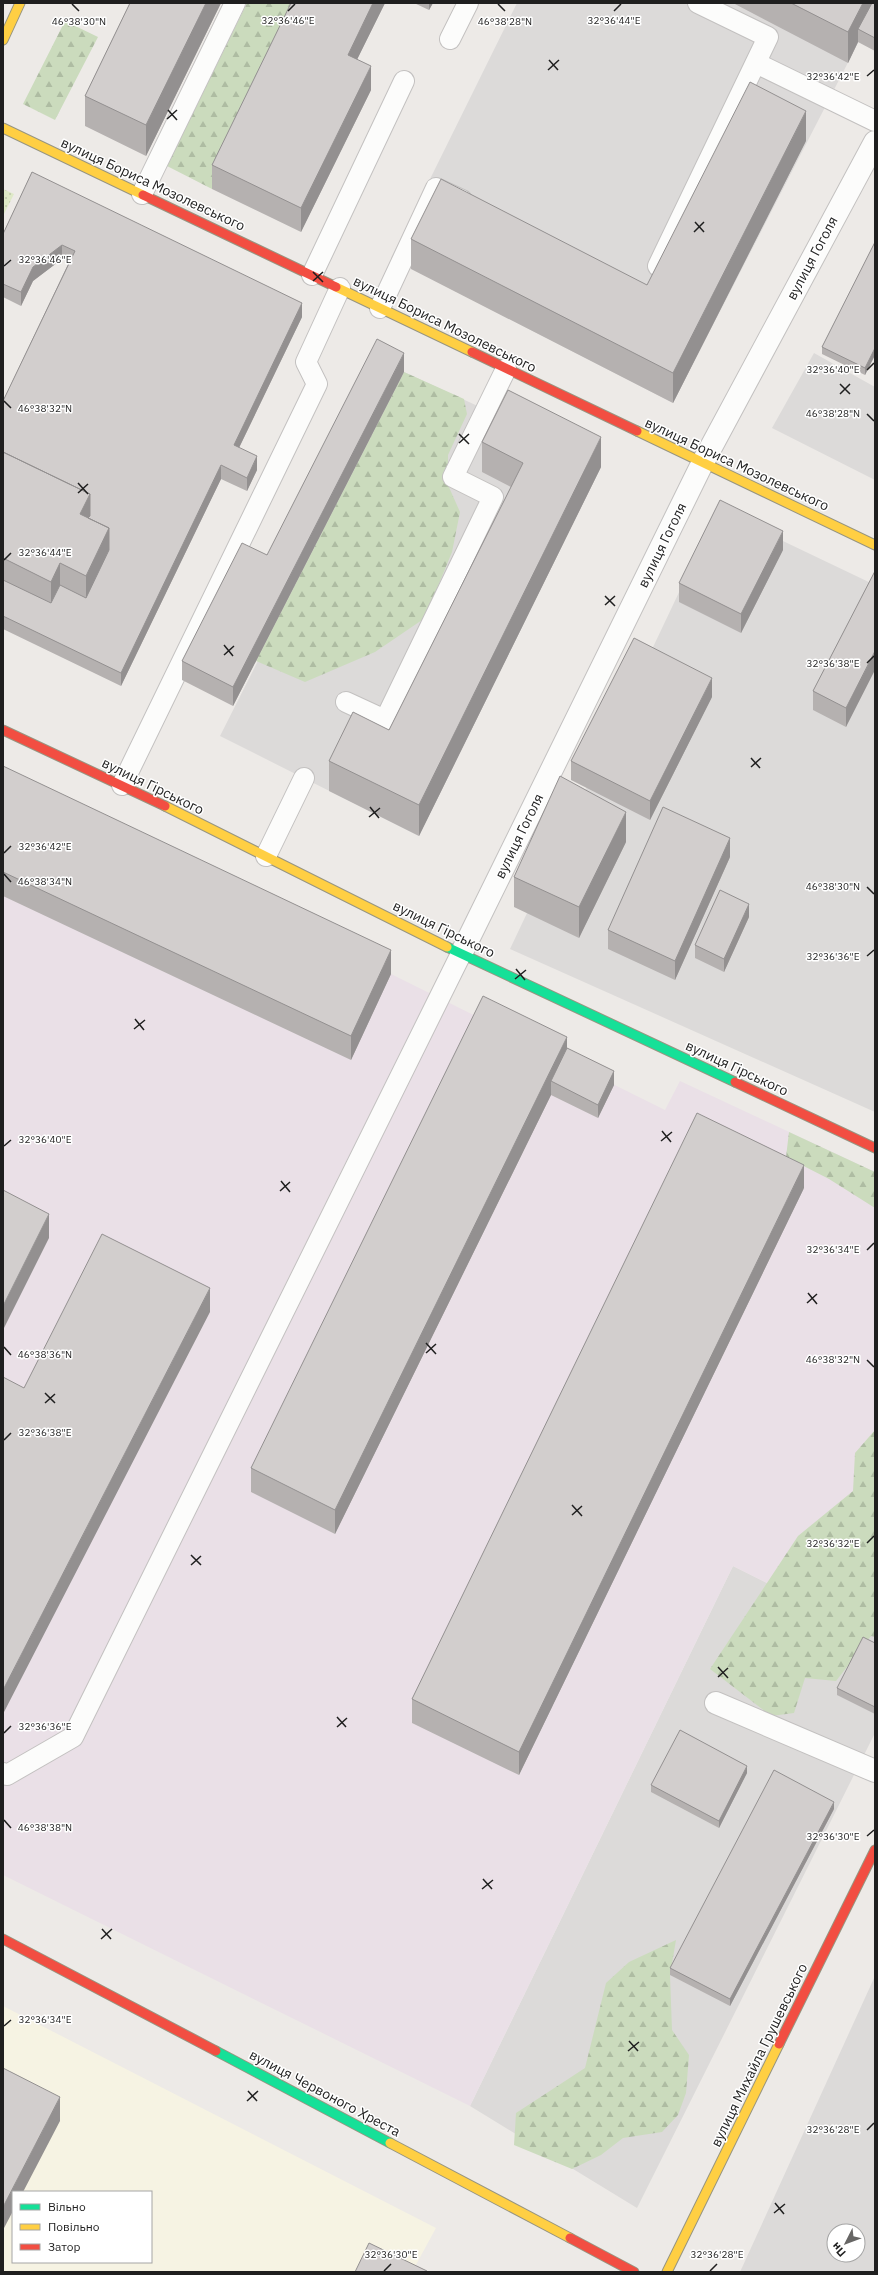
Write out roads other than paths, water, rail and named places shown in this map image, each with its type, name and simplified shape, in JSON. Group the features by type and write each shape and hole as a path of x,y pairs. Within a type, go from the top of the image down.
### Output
{"street":[{"path":"3,40 20,3"},
{"name":"вулиця Бориса Мозолевського","path":"3,128 340,288 702,464 875,545"},
{"name":"вулиця Гоголя","path":"461,954 702,464 875,142"},
{"name":"вулиця Гірського","path":"3,730 122,785 461,954 875,1148"},
{"path":"716,1703 875,1771"},
{"name":"вулиця Михайла Грушевського","path":"667,2272 875,1850"},
{"name":"вулиця Червоного Хреста","path":"3,1938 634,2272"}],"lane":[{"path":"142,194 235,3"},
{"path":"450,39 468,3"},
{"path":"651,279 768,37 698,3"},
{"path":"756,63 875,120"},
{"path":"312,275 404,81"},
{"path":"380,308 436,188 478,207"},
{"path":"122,785 317,384 306,362 340,288"},
{"path":"346,702 385,720 494,496 453,477 506,369"},
{"path":"266,856 304,778"},
{"path":"3,1773 6,1775 73,1737 461,954"}]}
